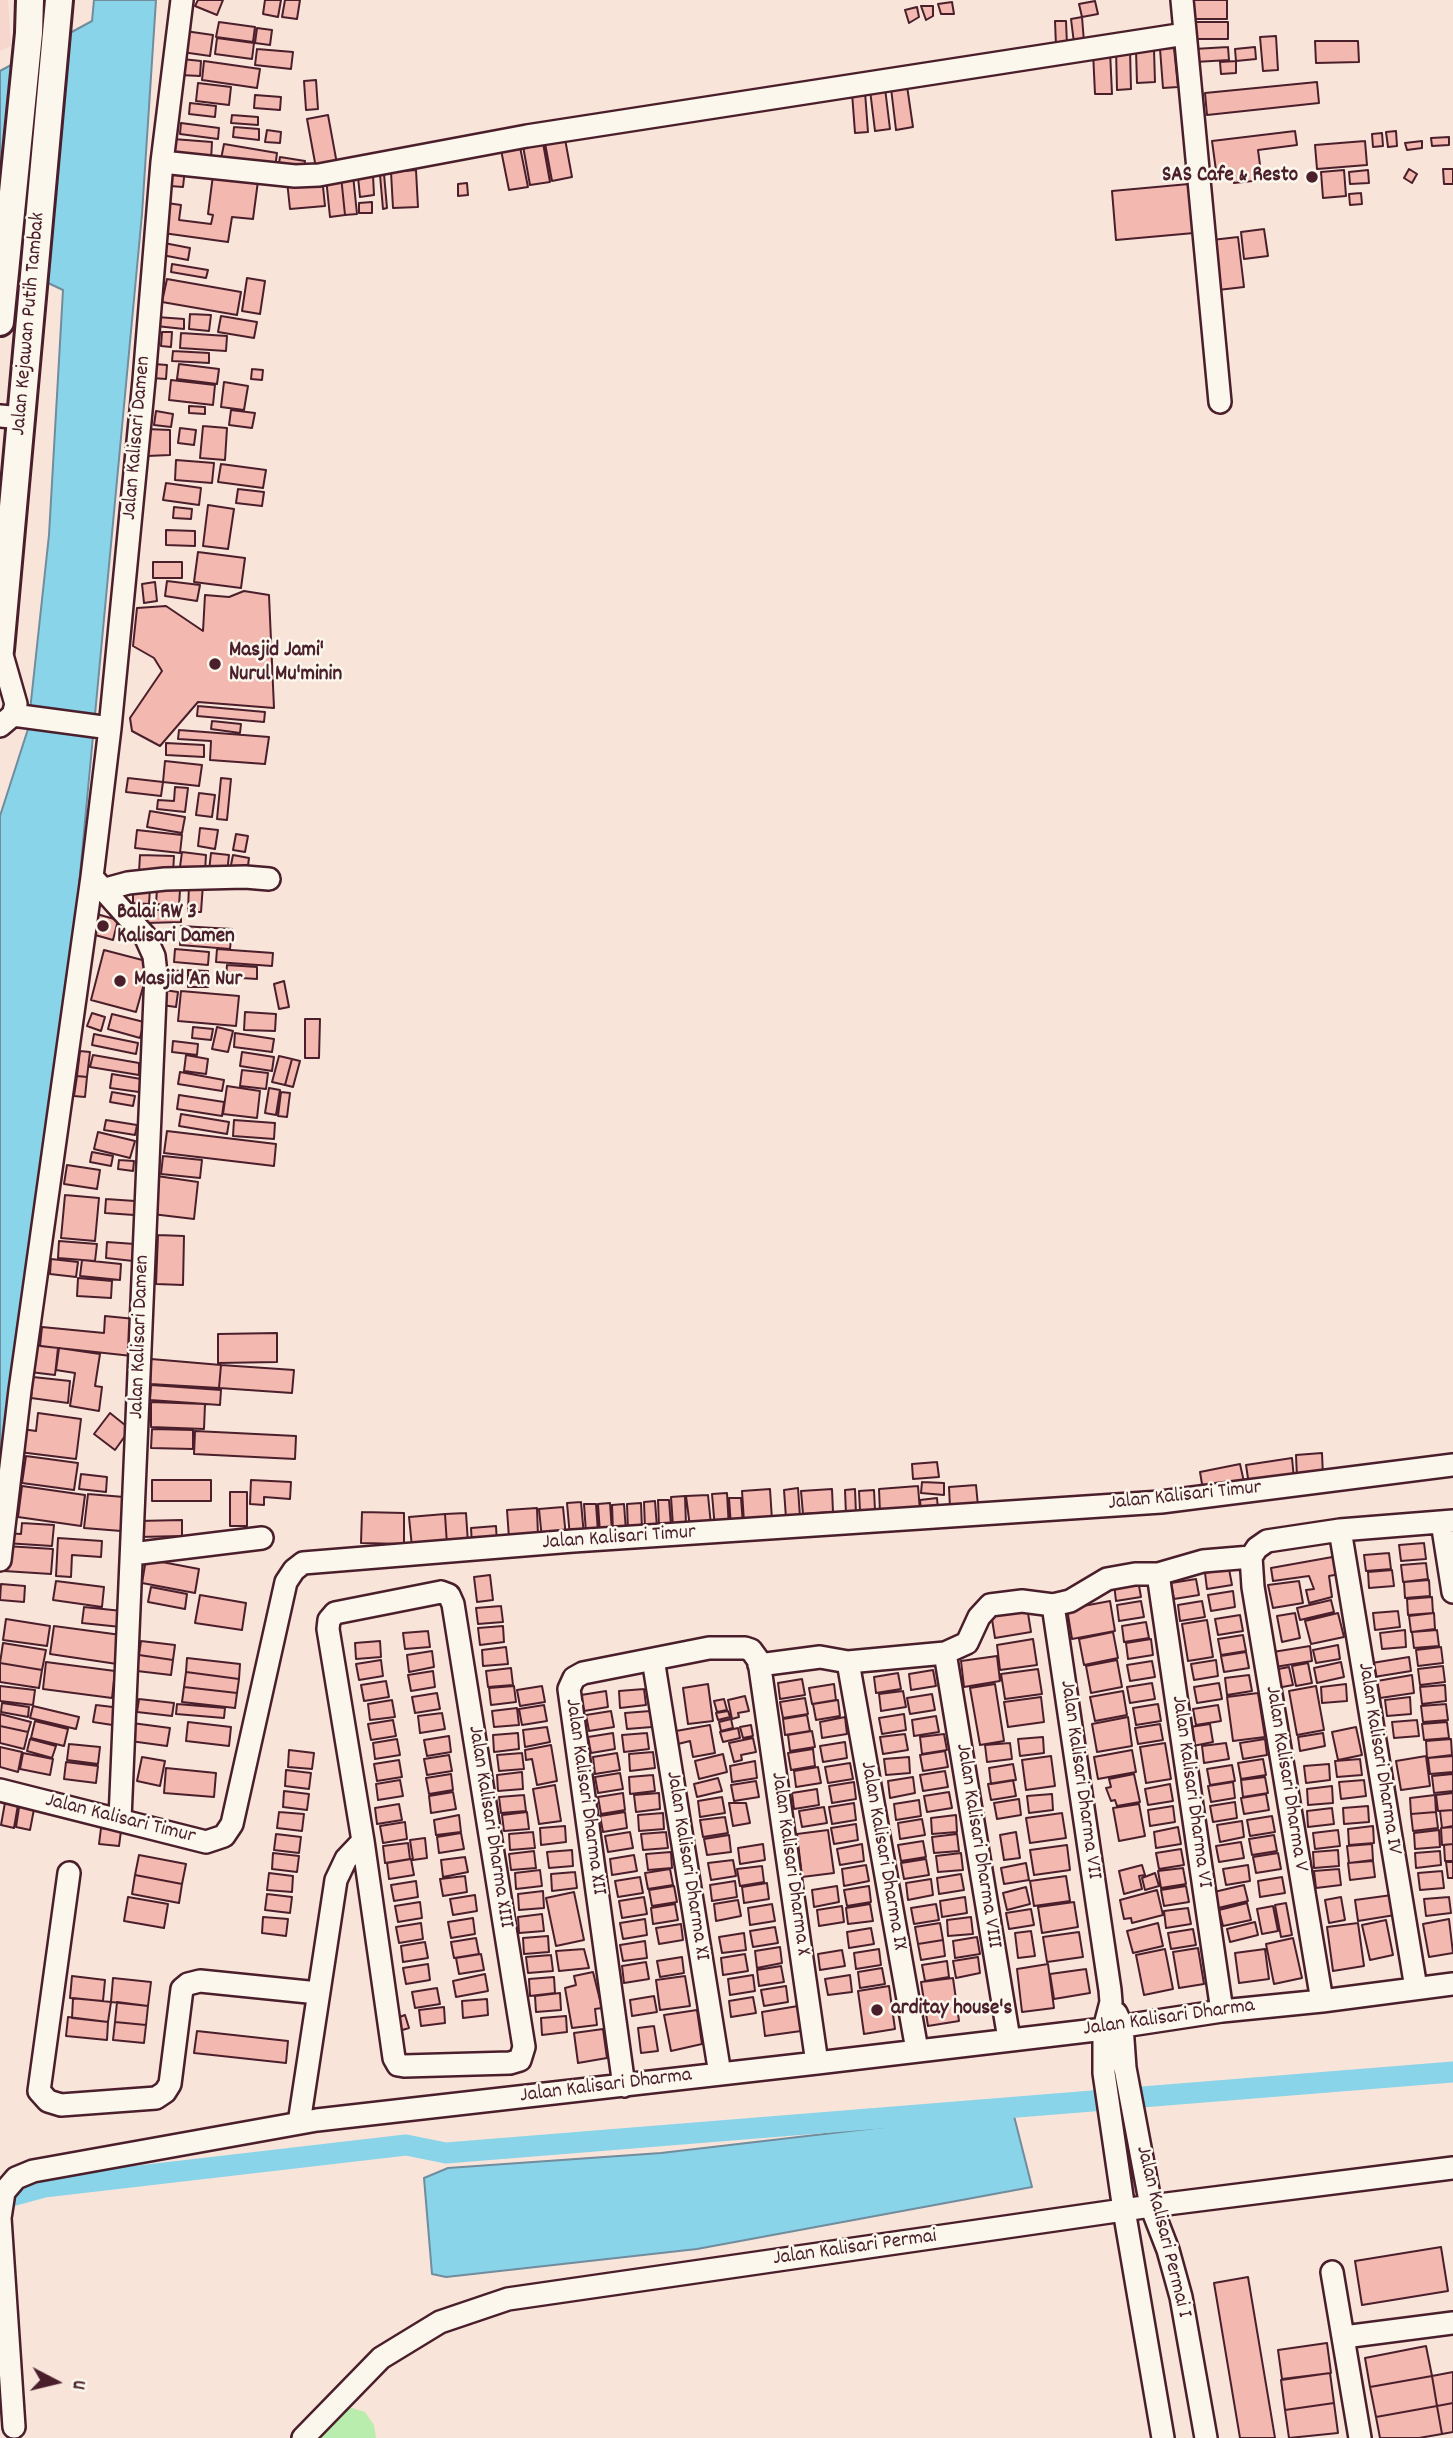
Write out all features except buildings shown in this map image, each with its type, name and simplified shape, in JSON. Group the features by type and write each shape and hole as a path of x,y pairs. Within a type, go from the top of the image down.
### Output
{"street":[{"name":"Jalan Kejawan Putih Tambak","path":"0,322 30,0"},
{"name":"Jalan Kejawan Putih Tambak","path":"58,0 34,279 11,417 0,649 15,698 13,720 105,728"},
{"name":"Jalan Kalisari Damen","path":"0,1560 22,1376 99,883 105,728 181,0"},
{"path":"1182,0 1220,402"},
{"path":"162,162 295,176 319,175 527,136 1185,34"},
{"path":"99,883 245,877 269,879"},
{"name":"Jalan Kalisari Damen","path":"99,883 145,936 154,956 156,974 120,1819"},
{"name":"Jalan Kalisari Timur","path":"0,1790 206,1842 224,1836 232,1824 286,1582 303,1563 573,1541 1161,1502 1453,1465"},
{"path":"759,1665 820,1657 848,1662 945,1653 965,1645 983,1610 990,1605 1004,1601 1022,1601 1053,1605 1070,1601 1107,1579 1135,1574 1158,1574 1203,1561 1251,1557 1257,1548 1267,1541 1340,1530 1447,1522 1453,1592"},
{"name":"Jalan Kalisari Dharma IV","path":"1340,1530 1416,1988"},
{"path":"132,1553 262,1538"},
{"name":"Jalan Kalisari Dharma V","path":"1251,1557 1253,1587 1322,2001"},
{"name":"Jalan Kalisari Dharma VI","path":"1158,1574 1222,2011"},
{"name":"Jalan Kalisari Dharma XIII","path":"444,1592 453,1604 524,2047 520,2060 510,2063 398,2065 394,2058 363,1841 328,1629 329,1620 335,1613 444,1592"},
{"name":"Jalan Kalisari Dharma VII","path":"1053,1605 1113,2027"},
{"name":"Jalan Kalisari Dharma XII","path":"625,2086 569,1689 579,1674 709,1648 733,1647 751,1650 759,1665"},
{"name":"Jalan Kalisari Dharma VIII","path":"945,1653 1009,2039"},
{"name":"Jalan Kalisari Dharma XI","path":"653,1658 720,2074"},
{"name":"Jalan Kalisari Dharma IX","path":"848,1662 917,2050"},
{"name":"Jalan Kalisari Dharma X","path":"759,1665 817,2063"},
{"path":"299,2123 336,1880 346,1860 363,1841"},
{"path":"69,1873 39,2091 48,2101 61,2105 156,2098 165,2092 170,2084 182,1989 188,1984 200,1981 318,1993"},
{"name":"Jalan Kalisari Dharma","path":"16,2434 0,2218 7,2181 33,2171 299,2123 817,2063 1453,1984"},
{"name":"Jalan Kalisari Permai I","path":"1113,2027 1125,2068 1151,2206 1168,2250 1181,2297 1206,2438"},
{"name":"Jalan Kalisari Permai I","path":"1113,2027 1104,2073 1124,2210 1163,2438"},
{"name":"Jalan Kalisari Permai","path":"303,2438 381,2358 440,2322 508,2299 1151,2206 1453,2168"},
{"path":"1332,2272 1360,2438"},
{"path":"1344,2337 1453,2323"}],"shaded area":[{"path":"0,0 8,0 11,46 0,51"}],"green space":[{"path":"349,2407 365,2412 374,2425 376,2438 316,2438 332,2418"}],"water":[{"path":"94,0 156,0 142,214 76,917 40,1204 0,1484 0,816 28,729 49,535 63,290 33,276 0,277 0,71 92,21"},
{"path":"1013,2112 1032,2187 697,2249 446,2277 432,2274 424,2178 448,2168 661,2153"}],"waterway":[{"path":"0,2199 44,2187 406,2145 446,2153 1453,2072"}],"place":[{"name":"SAS Cafe & Resto","path":"1312,177"},
{"name":"Masjid Jami' Nurul Mu'minin","path":"215,664"},
{"name":"Balai RW 3 Kalisari Damen","path":"103,926"},
{"name":"Masjid An Nur","path":"120,981"},
{"name":"arditay house's","path":"877,2010"}]}
